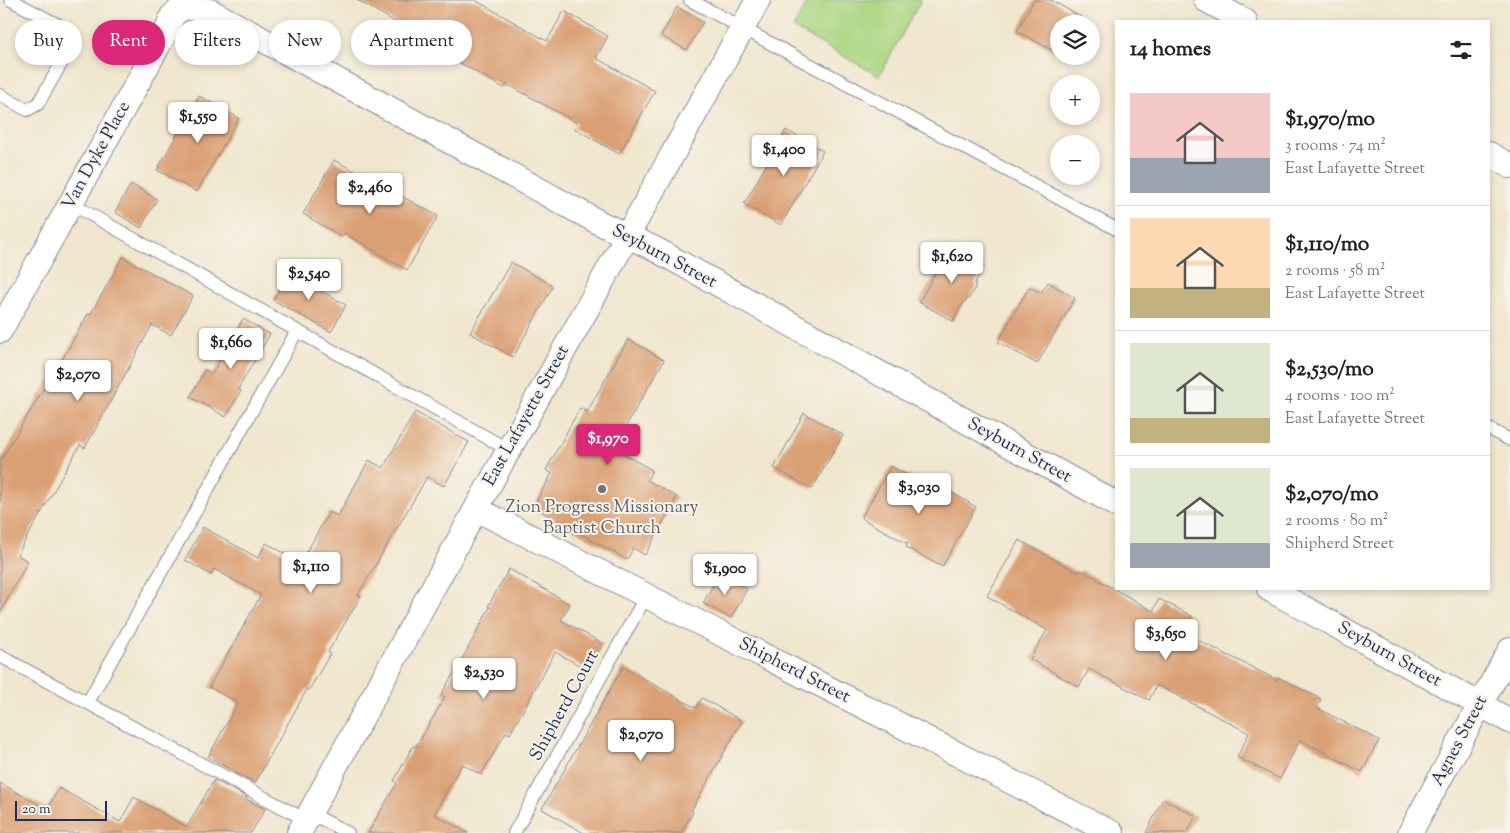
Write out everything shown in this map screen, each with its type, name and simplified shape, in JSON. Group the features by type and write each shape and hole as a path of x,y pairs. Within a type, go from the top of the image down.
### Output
{"street":[{"name":"East Lafayette Street","path":"305,822 758,0"},
{"path":"1206,0 1243,20"},
{"name":"Van Dyke Place","path":"0,331 168,28 172,16 183,7 213,6"},
{"name":"Seyburn Street","path":"213,6 1115,503"},
{"path":"1490,155 1510,166"},
{"name":"Shipherd Street","path":"476,509 1112,833"},
{"name":"Seyburn Street","path":"1271,590 1510,721"},
{"name":"Agnes Street","path":"1410,833 1510,650"}],"lane":[{"path":"0,95 28,110 38,104 70,48 72,36 64,28 11,0"},
{"path":"690,0 1115,228"},
{"path":"70,203 509,450"},
{"path":"88,702 297,332"},
{"path":"1490,430 1510,440"},
{"name":"Shipherd Court","path":"514,833 646,596"},
{"path":"0,656 88,702 305,822 348,833"}],"green space":[{"path":"809,0 921,0 879,76 793,28"}],"building":[{"path":"357,0 475,0 547,41 564,11 608,36 596,58 655,91 619,154 574,128 577,123 507,84 504,88 464,65 472,65 472,20 392,20"},
{"path":"1034,0 1051,0 1077,15 1050,15 1050,49 1017,31"},
{"path":"677,7 703,22 687,50 661,36"},
{"path":"199,96 239,118 197,192 157,170"},
{"path":"786,130 823,151 781,225 744,204"},
{"path":"334,160 438,216 407,270 344,233 342,237 303,214"},
{"path":"131,184 157,199 141,228 115,212"},
{"path":"950,247 984,266 975,283 975,288 953,321 919,302"},
{"path":"123,257 193,296 171,335 152,325 85,448 80,445 17,555 28,561 0,613 0,461 50,381 88,314 90,315"},
{"path":"511,262 553,286 513,357 470,333"},
{"path":"291,268 318,284 316,288 346,305 331,332 273,300"},
{"path":"1048,282 1075,298 1037,364 998,342 1029,287 1041,293"},
{"path":"243,319 270,334 238,389 241,391 226,417 190,397 205,370 212,374"},
{"name":"Zion Progress Missionary Baptist Church","path":"628,339 664,360 613,448 652,470 647,480 677,497 645,555 633,548 627,560 533,507 552,473 546,470 580,408 587,412"},
{"path":"415,412 469,442 444,486 427,477 358,595 361,596 328,652 330,654 309,690 307,689 255,783 208,757 238,703 209,687 261,595 214,569 211,575 185,560 203,527 258,558 266,543 301,562 329,512 338,516 369,460 383,468"},
{"path":"804,413 843,435 812,489 774,468"},
{"path":"891,466 937,492 941,486 976,507 942,567 906,547 908,544 861,518"},
{"path":"1019,540 1079,573 1081,570 1153,611 1159,599 1192,616 1184,633 1277,680 1278,677 1321,699 1317,708 1379,740 1362,772 1300,740 1280,779 1237,757 1249,733 1157,685 1149,700 1089,669 1079,687 1030,659 1047,630 987,596"},
{"path":"509,569 570,604 561,620 603,644 588,670 555,652 510,734 506,732 481,775 462,764 434,814 468,833 368,833 397,783 394,781 413,746 416,747 445,697 441,695 466,652 490,607 488,606"},
{"path":"719,574 747,589 731,618 703,603"},
{"path":"623,667 696,708 702,698 742,721 691,811 693,812 681,833 584,833 542,809"},
{"path":"214,780 247,797 246,799 265,809 251,833 0,833 0,783 47,809 59,788 120,822 134,797 187,827"},
{"path":"1163,799 1196,816 1187,833 1146,833"}],"place":[{"name":"Zion Progress Missionary Baptist Church","path":"602,489"}]}
